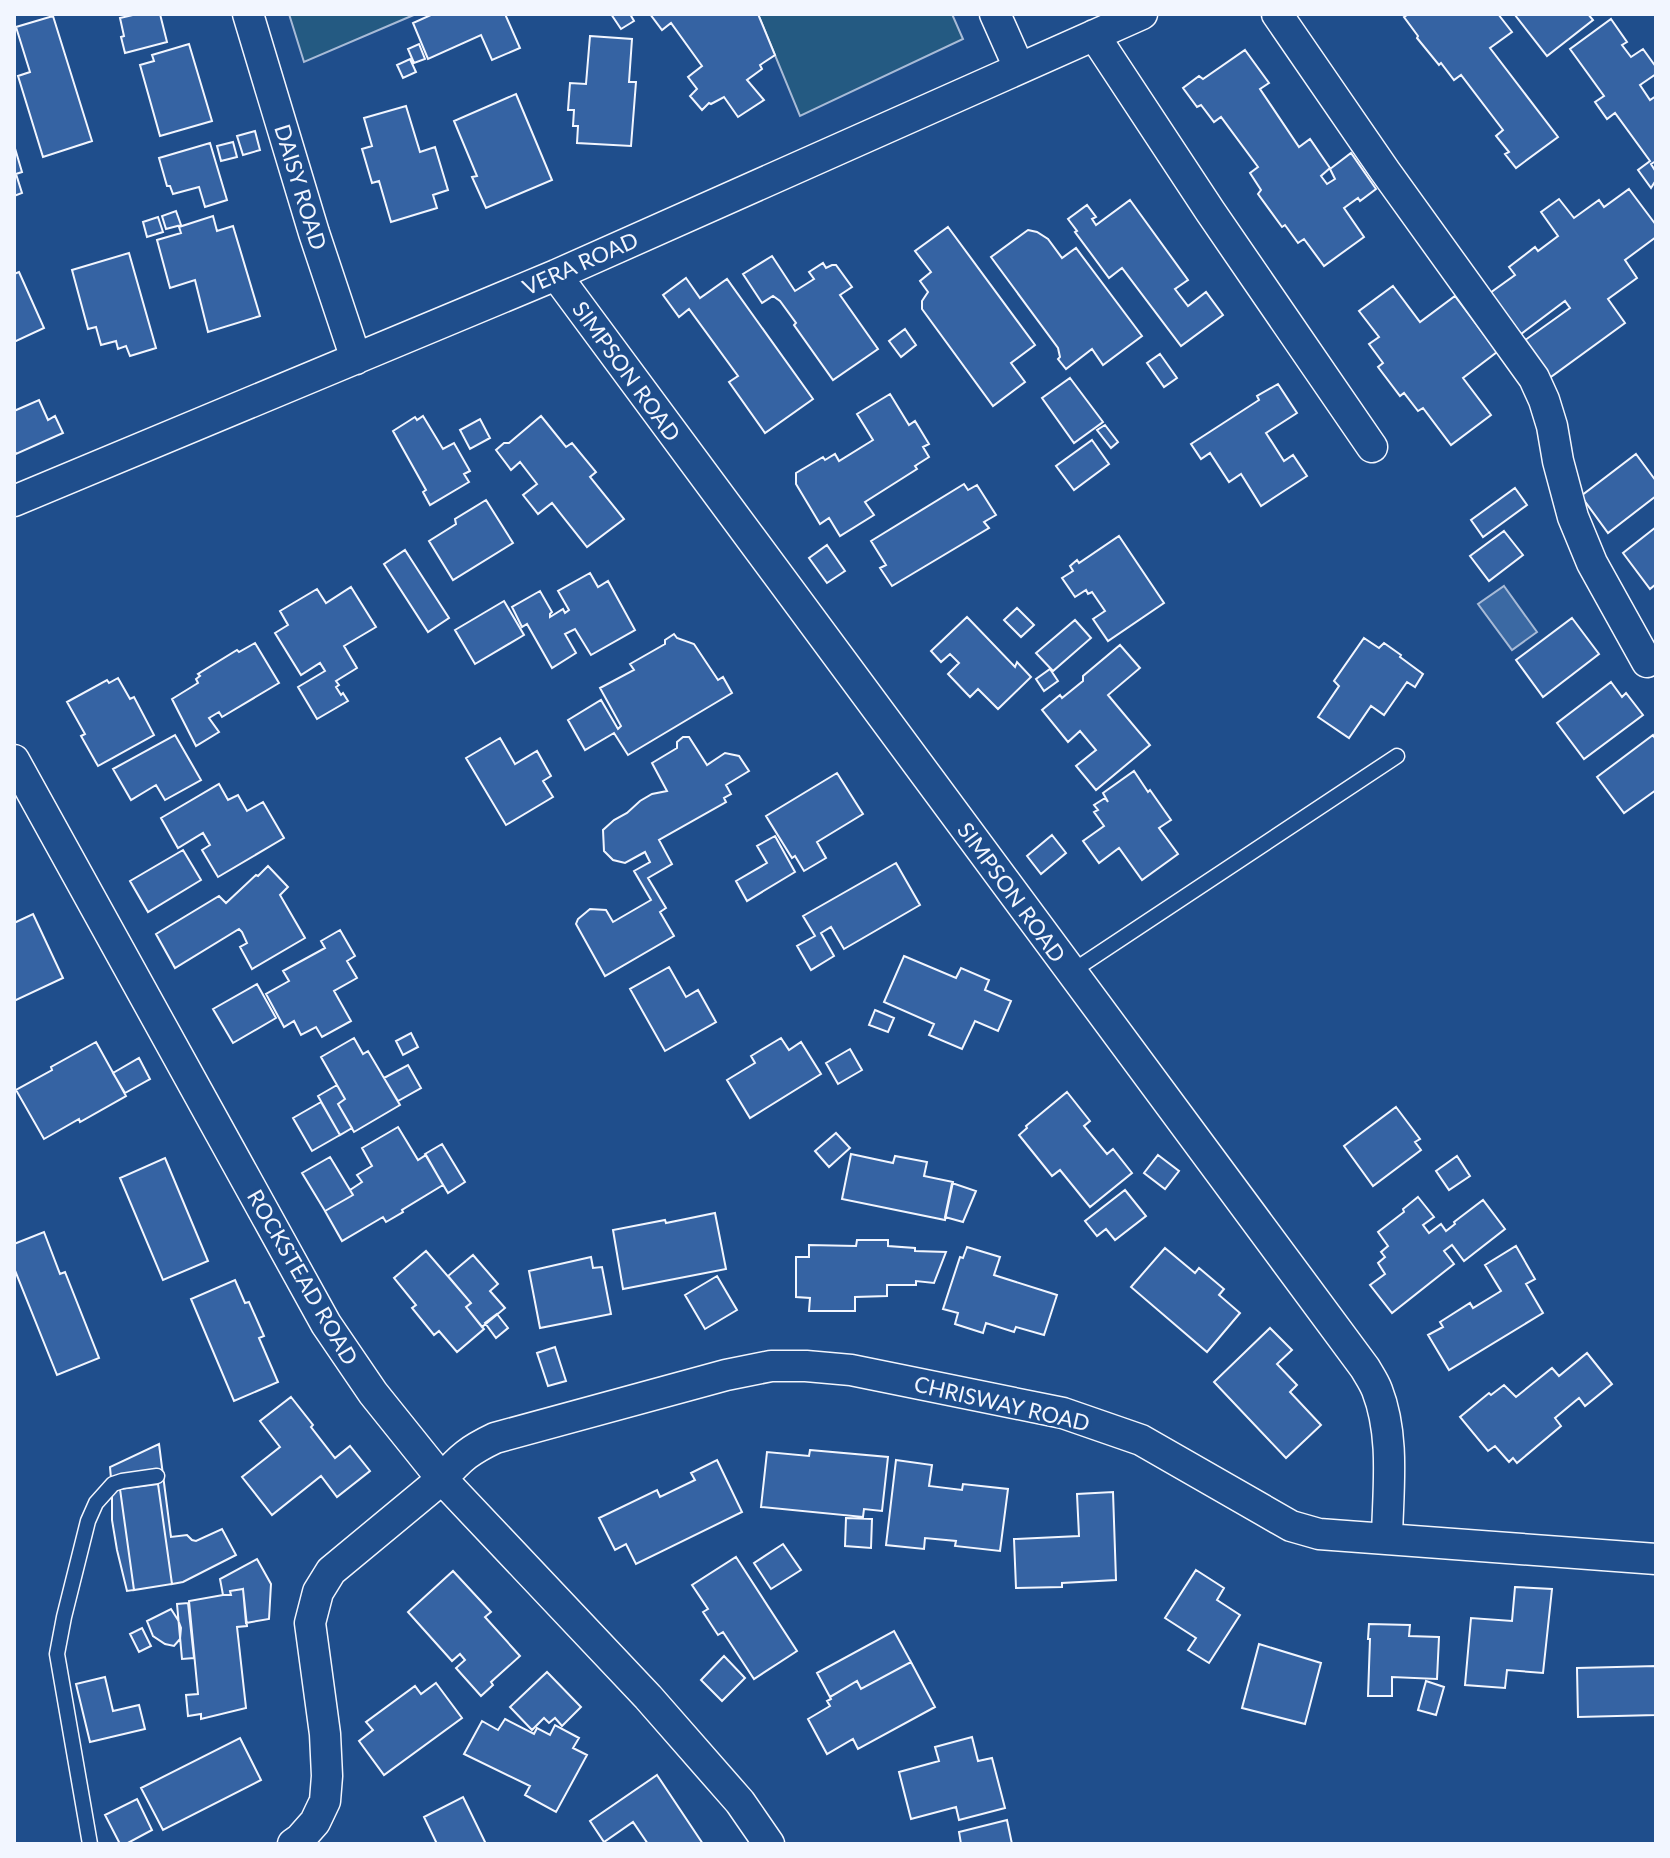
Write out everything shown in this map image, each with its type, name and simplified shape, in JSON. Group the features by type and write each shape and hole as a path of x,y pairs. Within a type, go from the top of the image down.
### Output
{"street":[{"name":"DAISY ROAD","path":"248,14 314,233 356,359"},
{"path":"995,14 1019,68"},
{"name":"VERA ROAD","path":"14,501 556,275 1142,14"},
{"path":"1277,14 1534,378 1552,426 1573,517 1592,563 1647,662"},
{"path":"1094,35 1372,447"},
{"name":"SIMPSON ROAD","path":"556,275 1365,1368 1377,1389 1385,1420 1389,1453 1387,1538"},
{"name":"ROCKSTEAD ROAD","path":"14,760 326,1324 373,1393 442,1479 648,1697 740,1802 769,1844"},
{"name":"CHRISWAY ROAD","path":"293,1844 315,1822 325,1801 325,1734 310,1623 318,1592 331,1571 442,1479 472,1449 495,1438 726,1375 771,1366 851,1370 1063,1413 1141,1440 1291,1526 1319,1534 1656,1559"}],"lane":[{"path":"1071,972 1397,756"},
{"path":"90,1844 57,1654 88,1521 96,1503 113,1484 157,1476"}],"shaded area":[{"path":"289,14 416,14 304,62"},
{"path":"758,14 952,14 963,39 800,116"},
{"path":"1504,586 1537,632 1512,650 1478,604"}],"building":[{"path":"160,14 167,42 125,53 120,18"},
{"path":"433,14 505,14 520,48 492,60 481,35 428,59 413,23"},
{"path":"611,14 630,14 634,21 621,29"},
{"path":"650,14 758,14 775,55 760,65 762,69 747,80 764,100 738,117 724,97 709,103 702,110 690,96 697,89 688,77 702,66 671,23 662,30"},
{"path":"1409,14 1498,14 1512,32 1490,48 1558,137 1516,168 1505,154 1509,152 1496,136 1503,130 1461,75 1454,80 1417,38 1404,17"},
{"path":"1588,14 1593,20 1547,56 1515,15"},
{"path":"53,16 92,141 43,157 18,76 30,72 16,27"},
{"path":"1611,19 1627,42 1622,45 1631,57 1643,49 1656,67 1656,74 1640,85 1650,100 1656,96 1656,161 1651,164 1656,180 1651,188 1638,170 1650,161 1615,113 1607,119 1595,102 1604,96 1570,49"},
{"path":"590,36 632,39 629,82 636,82 631,146 577,143 578,126 573,126 574,110 568,110 570,83 586,84"},
{"path":"189,44 212,121 160,136 140,65 154,61 152,55"},
{"path":"419,44 425,59 414,63 408,49"},
{"path":"1245,50 1269,83 1260,89 1299,147 1310,139 1330,168 1321,176 1327,184 1335,179 1330,169 1351,153 1376,189 1344,208 1364,237 1324,266 1304,239 1298,243 1285,225 1282,227 1258,194 1261,190 1250,173 1258,167 1221,117 1214,122 1201,105 1197,107 1183,88 1199,76 1203,79"},
{"path":"410,59 416,72 403,78 397,65"},
{"path":"516,94 552,180 486,208 472,177 477,176 454,121"},
{"path":"406,106 420,152 435,147 448,190 433,195 437,208 391,222 379,181 372,183 362,149 372,146 364,118"},
{"path":"255,131 260,150 243,155 237,136"},
{"path":"233,142 237,157 221,161 217,146"},
{"path":"210,143 227,200 205,207 199,187 173,194 167,186 159,158"},
{"path":"14,145 22,172 16,174 22,193 14,196"},
{"path":"1629,189 1656,225 1656,237 1625,260 1637,278 1608,299 1625,323 1548,379 1521,343 1570,308 1565,301 1521,334 1490,293 1515,275 1509,267 1535,247 1538,251 1558,236 1541,212 1559,199 1574,218 1599,200 1604,207"},
{"path":"1130,200 1188,280 1175,289 1188,306 1206,292 1223,315 1181,346 1122,268 1109,278 1068,219 1087,205 1096,217 1092,219 1096,225"},
{"path":"176,211 181,225 166,229 162,216"},
{"path":"213,216 217,231 233,226 260,316 208,332 195,280 170,288 157,240 181,233 179,227"},
{"path":"158,217 163,232 147,237 143,222"},
{"path":"948,227 1035,345 1011,363 1025,382 993,406 922,309 922,301 928,292 920,281 931,272 915,251"},
{"path":"1028,230 1048,239 1062,258 1076,248 1142,336 1103,365 1092,349 1066,369 1058,359 1058,348 991,257"},
{"path":"129,253 156,348 130,356 126,346 118,349 116,341 101,345 96,327 88,329 72,270"},
{"path":"772,256 795,291 814,279 809,272 823,263 826,268 836,265 852,287 840,295 878,349 833,380 780,301 773,296 762,303 743,274"},
{"path":"19,272 44,328 14,342 14,274"},
{"path":"686,278 700,298 727,279 813,399 765,433 729,382 738,376 689,309 679,317 663,295"},
{"path":"1393,286 1420,322 1455,296 1497,352 1463,378 1491,415 1451,445 1423,408 1418,411 1404,393 1400,396 1378,367 1383,363 1369,344 1379,337 1359,311"},
{"path":"905,329 916,345 901,357 889,341"},
{"path":"1160,354 1177,378 1164,387 1147,363"},
{"path":"1070,378 1103,422 1074,443 1042,398"},
{"path":"1278,384 1297,413 1266,433 1284,461 1293,455 1307,476 1261,506 1241,474 1229,482 1210,453 1201,459 1191,444"},
{"path":"890,394 909,425 915,421 929,444 923,447 929,457 915,466 917,469 865,502 874,515 840,536 829,518 820,524 796,484 796,473 823,457 825,460 835,454 839,461 873,440 857,414"},
{"path":"39,400 48,420 55,416 63,433 16,454 14,411"},
{"path":"423,416 443,449 454,443 470,471 464,474 469,482 430,505 423,492 426,490 393,431 415,417 417,420"},
{"path":"541,416 566,447 572,443 596,472 590,477 624,519 587,547 552,503 538,514 523,495 537,484 520,462 511,470 496,450"},
{"path":"480,419 490,438 470,449 460,430"},
{"path":"1105,425 1118,442 1111,448 1097,430"},
{"path":"1092,440 1109,464 1074,490 1056,466"},
{"path":"1636,454 1656,481 1656,496 1608,533 1581,496"},
{"path":"964,484 968,490 977,485 996,515 984,522 989,528 892,586 880,568 886,565 871,541"},
{"path":"1515,488 1527,505 1483,537 1471,520"},
{"path":"486,500 513,543 453,580 429,541 456,524 455,519"},
{"path":"1656,527 1656,584 1650,589 1623,553"},
{"path":"1504,531 1523,555 1489,581 1470,556"},
{"path":"1119,536 1164,603 1108,641 1093,619 1105,611 1092,592 1088,594 1086,590 1075,597 1062,578 1073,571 1070,566 1077,560 1079,563"},
{"path":"827,545 845,571 827,583 809,558"},
{"path":"405,550 449,618 428,632 384,564"},
{"path":"590,573 598,587 608,581 635,630 591,655 575,629 565,634 576,653 552,668 527,624 522,627 512,607 540,591 552,612 550,617 563,609 565,613 569,610 558,591"},
{"path":"351,587 376,627 344,646 357,668 336,681 339,685 336,687 348,701 317,719 298,687 325,671 320,663 301,675 275,633 288,625 280,611 317,589 326,603"},
{"path":"504,601 524,635 475,664 455,630"},
{"path":"1017,608 1034,625 1021,637 1004,620"},
{"path":"967,617 1015,667 1017,662 1031,677 998,709 978,689 970,697 948,674 959,663 950,654 941,662 931,651"},
{"path":"1572,618 1599,654 1543,697 1516,660"},
{"path":"1075,620 1091,638 1053,671 1036,653"},
{"path":"674,634 694,644 718,680 723,677 732,693 628,755 614,733 585,750 568,720 601,700 618,729 621,726 600,688 634,670 630,664 665,644 665,640"},
{"path":"1364,638 1379,648 1384,643 1423,674 1415,687 1407,682 1384,715 1371,706 1349,738 1318,717 1339,686 1334,681"},
{"path":"255,643 279,683 222,717 219,712 209,718 219,732 196,746 172,699 198,683 198,674 237,650 239,652"},
{"path":"1120,645 1140,668 1108,695 1150,745 1096,790 1076,766 1096,750 1080,731 1068,742 1042,710 1083,681 1083,676"},
{"path":"1050,669 1058,681 1044,691 1036,679"},
{"path":"118,678 130,699 134,697 154,735 98,766 67,702 107,680 109,683"},
{"path":"1611,682 1622,697 1626,693 1643,715 1584,759 1557,723"},
{"path":"175,735 201,780 165,800 156,785 131,800 113,769"},
{"path":"1653,735 1656,740 1656,790 1624,813 1597,777"},
{"path":"689,737 707,765 725,753 739,756 749,771 726,785 731,794 724,798 726,802 659,840 672,864 648,878 666,908 660,912 674,936 605,976 576,924 578,919 590,909 606,910 613,922 651,900 634,871 650,862 645,852 625,863 613,860 604,851 603,830 640,801 667,791 652,763 677,748 677,742"},
{"path":"500,738 515,764 537,751 551,776 543,781 553,797 506,825 466,758"},
{"path":"1134,771 1171,820 1159,828 1178,854 1142,880 1119,848 1099,863 1083,841 1104,826 1094,812 1098,810 1094,805 1105,798 1108,802 1103,793"},
{"path":"837,773 863,814 817,842 826,858 804,871 795,856 792,858 766,816"},
{"path":"219,784 228,800 238,795 247,811 263,802 284,838 218,877 202,850 210,845 203,833 178,848 161,818"},
{"path":"1052,835 1066,853 1041,874 1027,856"},
{"path":"775,836 795,872 747,901 736,881 767,863 757,846"},
{"path":"183,850 201,880 148,912 130,881"},
{"path":"896,863 920,905 844,949 831,927 821,933 834,956 811,970 797,946 815,936 803,916"},
{"path":"268,866 288,887 280,895 305,938 252,969 240,947 247,943 239,929 175,968 156,934 219,896 226,903"},
{"path":"33,914 63,978 14,1001 14,923"},
{"path":"340,930 355,956 347,961 357,978 334,991 351,1021 322,1037 316,1027 301,1035 294,1021 284,1027 266,994 289,981 283,971 325,948 321,941"},
{"path":"904,956 956,978 961,968 989,980 985,990 1011,1001 998,1031 975,1021 962,1049 929,1035 934,1024 884,1002"},
{"path":"669,967 686,997 698,990 716,1022 665,1051 630,989"},
{"path":"257,984 276,1018 233,1043 213,1009"},
{"path":"875,1010 894,1018 888,1032 869,1025"},
{"path":"411,1033 418,1047 403,1055 396,1041"},
{"path":"354,1038 363,1054 368,1051 400,1105 354,1132 338,1104 345,1099 321,1057"},
{"path":"781,1038 789,1050 801,1042 821,1074 750,1118 727,1080 755,1063 751,1056"},
{"path":"96,1042 126,1096 44,1139 16,1090"},
{"path":"850,1049 862,1070 838,1084 826,1063"},
{"path":"139,1058 150,1079 125,1093 113,1073"},
{"path":"408,1065 421,1088 398,1101 384,1078"},
{"path":"337,1085 345,1099 338,1104 352,1128 340,1135 318,1096"},
{"path":"1067,1092 1090,1121 1084,1126 1107,1154 1113,1149 1132,1173 1090,1207 1060,1170 1052,1176 1019,1135"},
{"path":"321,1102 340,1135 312,1151 293,1118"},
{"path":"1396,1107 1420,1139 1415,1142 1421,1150 1373,1186 1344,1146"},
{"path":"398,1127 418,1160 426,1155 443,1185 386,1222 383,1217 342,1241 325,1211 353,1195 350,1190 362,1182 357,1175 372,1166 362,1148"},
{"path":"836,1133 850,1148 829,1167 815,1151"},
{"path":"442,1144 465,1182 448,1193 425,1154"},
{"path":"851,1154 893,1163 895,1156 927,1162 924,1176 953,1182 945,1220 842,1199"},
{"path":"1158,1155 1179,1171 1165,1189 1144,1173"},
{"path":"1457,1156 1470,1176 1449,1190 1436,1171"},
{"path":"330,1157 353,1195 325,1211 302,1173"},
{"path":"165,1158 208,1261 163,1280 120,1178"},
{"path":"952,1183 976,1191 963,1222 945,1217"},
{"path":"1125,1190 1146,1216 1115,1240 1106,1229 1097,1236 1085,1221"},
{"path":"1418,1197 1434,1217 1423,1225 1429,1233 1441,1224 1446,1231 1483,1200 1505,1229 1464,1261 1452,1245 1444,1251 1454,1264 1392,1313 1370,1285 1385,1274 1378,1263 1385,1257 1381,1252 1388,1246 1378,1232"},
{"path":"715,1213 726,1269 623,1289 613,1230"},
{"path":"44,1232 60,1274 65,1272 99,1358 57,1375 14,1268 14,1244"},
{"path":"857,1240 888,1240 888,1246 946,1252 934,1283 916,1281 916,1285 887,1285 887,1296 855,1297 855,1311 809,1311 810,1298 796,1297 796,1257 809,1257 809,1245 856,1246"},
{"path":"1516,1246 1535,1279 1526,1284 1543,1313 1449,1370 1428,1335 1443,1327 1440,1322 1470,1303 1473,1308 1501,1291 1485,1265"},
{"path":"967,1247 1000,1257 994,1275 1057,1295 1044,1335 1016,1327 1014,1332 986,1323 983,1333 955,1324 958,1313 943,1309 960,1257 963,1258"},
{"path":"1165,1248 1195,1273 1199,1268 1224,1289 1219,1295 1240,1313 1207,1352 1131,1287"},
{"path":"426,1251 471,1303 466,1307 484,1329 457,1352 439,1331 434,1335 412,1308 416,1305 394,1278"},
{"path":"473,1255 498,1284 490,1291 505,1308 482,1327 466,1307 471,1303 448,1276"},
{"path":"591,1257 593,1268 602,1267 611,1314 540,1328 529,1271"},
{"path":"717,1276 737,1310 705,1329 685,1295"},
{"path":"235,1280 264,1336 259,1338 278,1382 234,1401 191,1299"},
{"path":"497,1314 508,1328 496,1338 485,1323"},
{"path":"1270,1328 1292,1350 1277,1364 1297,1385 1290,1392 1321,1425 1286,1458 1214,1382"},
{"path":"555,1347 566,1381 548,1386 537,1353"},
{"path":"1587,1353 1612,1384 1585,1406 1579,1398 1555,1418 1561,1426 1517,1463 1513,1458 1509,1462 1495,1446 1488,1451 1460,1417 1504,1385 1516,1397 1552,1368 1559,1376"},
{"path":"291,1397 335,1458 350,1446 370,1471 337,1497 321,1476 272,1515 242,1477 280,1447 260,1421"},
{"path":"159,1444 171,1537 187,1535 196,1541 222,1529 236,1555 183,1582 172,1584 158,1484 112,1490 110,1467"},
{"path":"810,1450 888,1457 882,1511 864,1509 863,1517 761,1507 767,1452 809,1456"},
{"path":"717,1460 742,1512 636,1564 626,1544 615,1550 599,1518 657,1490 660,1497 695,1480 691,1473"},
{"path":"896,1460 932,1465 929,1486 962,1490 963,1484 1008,1489 1000,1551 955,1546 956,1541 925,1538 924,1549 886,1545"},
{"path":"158,1484 172,1584 134,1590 120,1489"},
{"path":"120,1489 134,1590 127,1591 112,1520 112,1490"},
{"path":"1113,1492 1116,1580 1062,1583 1062,1587 1016,1588 1014,1539 1079,1536 1077,1494"},
{"path":"846,1518 872,1519 871,1548 845,1546"},
{"path":"783,1544 801,1570 771,1589 754,1563"},
{"path":"736,1557 797,1651 754,1679 723,1632 718,1635 703,1612 708,1609 692,1585"},
{"path":"257,1559 271,1584 269,1619 246,1623 243,1589 223,1595 220,1579"},
{"path":"1196,1570 1224,1588 1217,1600 1240,1615 1209,1663 1188,1650 1196,1638 1165,1618"},
{"path":"453,1571 491,1612 485,1617 520,1656 491,1682 493,1685 481,1696 456,1668 465,1660 460,1654 452,1661 408,1612"},
{"path":"1515,1587 1552,1589 1543,1673 1507,1670 1505,1688 1465,1685 1471,1618 1512,1621"},
{"path":"243,1589 247,1626 237,1627 246,1708 201,1719 201,1714 188,1716 186,1695 198,1694 189,1601 231,1595 230,1591"},
{"path":"188,1603 194,1658 182,1659 177,1604"},
{"path":"171,1609 181,1628 180,1639 174,1646 153,1636 147,1621"},
{"path":"1369,1624 1410,1625 1409,1636 1439,1637 1437,1679 1392,1677 1392,1696 1368,1696"},
{"path":"142,1628 151,1646 139,1652 130,1634"},
{"path":"894,1631 911,1662 861,1689 857,1681 830,1697 817,1673"},
{"path":"1259,1644 1321,1663 1305,1724 1242,1708"},
{"path":"724,1656 745,1678 722,1701 701,1680"},
{"path":"911,1662 935,1707 858,1749 853,1739 827,1754 808,1719 830,1706 827,1701 830,1697 857,1681 861,1689"},
{"path":"1656,1666 1656,1715 1578,1717 1577,1668"},
{"path":"547,1672 581,1707 562,1726 555,1718 549,1723 544,1718 532,1730 510,1707"},
{"path":"105,1677 113,1711 139,1705 145,1729 90,1742 76,1684"},
{"path":"1426,1681 1444,1687 1436,1715 1418,1710"},
{"path":"436,1683 462,1718 384,1775 359,1741 373,1730 366,1722 415,1686 421,1694"},
{"path":"505,1719 534,1734 537,1728 550,1735 555,1725 579,1738 573,1748 587,1755 556,1812 525,1795 530,1786 464,1754 482,1721 498,1730"},
{"path":"972,1737 978,1761 992,1758 1005,1808 959,1820 956,1807 911,1819 899,1772 939,1761 935,1747"},
{"path":"240,1738 261,1780 163,1830 141,1788"},
{"path":"657,1775 703,1844 648,1844 633,1822 604,1842 590,1821"},
{"path":"463,1797 486,1844 437,1844 424,1817"},
{"path":"137,1799 152,1830 126,1844 120,1844 105,1815"},
{"path":"1007,1820 1012,1844 961,1844 959,1832"}]}
